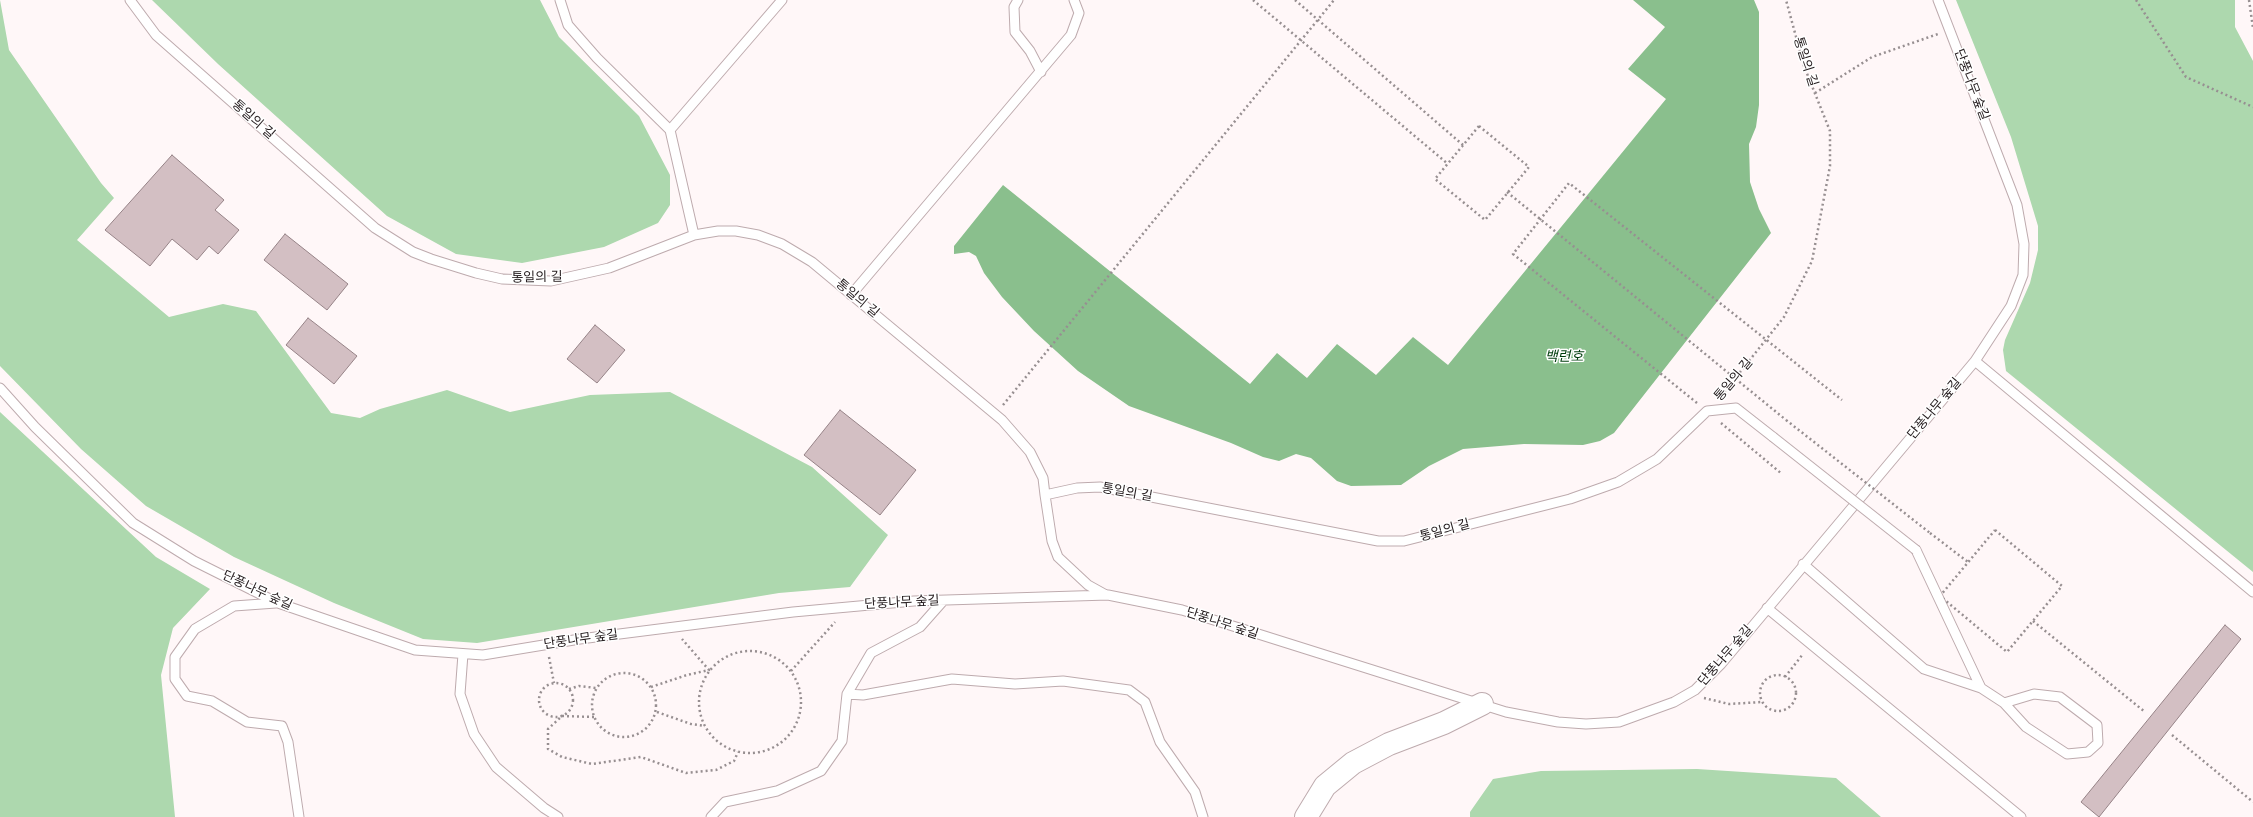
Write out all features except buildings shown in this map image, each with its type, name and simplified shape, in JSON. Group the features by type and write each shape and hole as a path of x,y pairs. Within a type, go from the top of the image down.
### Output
{"street":[{"path":"1306,817 1325,786 1353,763 1389,744 1444,723 1482,704"}],"lane":[{"name":"통일의 길","path":"130,0 156,35 375,228 413,252 483,275 502,279 552,281 610,268 694,235 718,231 736,231 758,235 782,244 812,262 995,415 1030,452 1043,478 1045,495 1077,488 1100,487 1378,541 1404,541 1570,499 1618,482 1657,459 1707,411"},
{"path":"560,0 568,25 597,58 670,130 694,235"},
{"path":"670,130 782,0"},
{"path":"1018,0 1014,7 1015,32 1030,51 1041,72"},
{"path":"851,295 1071,35 1079,13 1074,0"},
{"name":"단풍나무 숲길","path":"0,388 35,427 133,522 194,561 278,603 415,650 483,655 672,627 848,607 914,601 1108,595 1182,610 1257,635 1531,718 1558,722 1602,724 1619,722 1674,702 1695,690 1721,664 1975,361 2011,306 2023,275 2024,244 2016,205 1938,0"},
{"path":"1975,361 2253,592"},
{"path":"1707,411 1736,408 1916,550 1981,688"},
{"path":"1045,495 1052,541 1058,557 1088,585 1108,595"},
{"path":"1804,564 1924,669 1981,688 2004,703 2026,727 2067,754 2088,752 2098,743 2097,725 2060,696 2034,694 2004,703"},
{"path":"711,817 725,802 777,791 821,771 842,741 847,694 871,653 920,627 944,601"},
{"path":"278,603 234,606 195,629 175,657 175,679 187,696 212,701 247,722 282,726 288,742 299,817"},
{"path":"1767,608 2021,817"},
{"path":"463,654 460,694 474,734 496,767 544,808 558,817"},
{"path":"847,694 863,695 952,679 1015,684 1063,681 1129,690 1145,702 1160,742 1195,792 1203,817"}],"path":[{"path":"1253,0 1302,39 1448,164"},
{"path":"1295,0 1319,19 1463,145"},
{"path":"995,415 1334,0"},
{"name":"통일의 길","path":"1707,411 1736,379 1784,317 1812,261 1830,166 1830,131 1804,66 1786,0"},
{"path":"2136,0 2186,77 2253,107"},
{"path":"2249,0 2253,28"},
{"path":"1815,93 1872,57 1949,30"},
{"path":"1479,126 1529,167 1484,220 1435,179 1448,164 1479,126"},
{"path":"1665,376 1513,254 1569,183 1842,400"},
{"path":"1507,192 1786,420 1968,562"},
{"path":"1759,455 1782,474"},
{"path":"1995,530 2062,586 2033,621 2007,652 1940,596 1995,530"},
{"path":"791,671 848,607"},
{"path":"2033,621 2145,712"},
{"path":"672,627 709,670"},
{"path":"1785,677 1811,644"},
{"path":"547,645 554,683"},
{"path":"754,650 771,654 785,664 791,671 801,693 801,710 796,726 785,740 771,749 755,753 738,752 722,745 709,734 701,719 698,702 701,685 709,670 726,656 737,652 754,650"},
{"path":"651,687 687,675 709,670"},
{"path":"622,672 633,674 644,679 651,687 656,697 657,712 647,728 638,735 627,738 607,733 594,717 592,702 596,688 603,680 612,675 622,672"},
{"path":"1774,676 1785,677 1790,680 1795,690 1795,696 1789,707 1783,710 1771,710 1762,702 1760,691 1764,681 1774,676"},
{"path":"594,717 562,716 550,716 545,713 539,703 541,692 554,683 565,686 572,694 573,704 567,714 562,716 548,728 548,749 562,757 592,764 641,757 686,773 716,770 734,761 738,752"},
{"path":"569,689 579,686 596,688"},
{"path":"1688,694 1729,704 1762,702"},
{"path":"657,712 691,724 705,726"},
{"path":"2172,736 2253,802"}],"shaded area":[{"path":"0,0 9,50 101,183 114,198 77,240 169,317 223,304 256,311 331,413 360,418 380,409 447,390 510,412 590,395 670,392 812,467 888,535 850,587 779,593 477,643 423,639 334,603 234,557 146,506 81,449 0,366"},
{"path":"152,0 540,0 559,37 639,116 670,175 670,205 658,223 604,247 522,263 456,254 387,216 218,64"},
{"path":"1956,0 2235,0 2235,27 2253,61 2253,572 2006,371 2003,350 2005,340 2030,283 2038,250 2038,226 2011,137"},
{"path":"0,412 156,557 210,589 173,628 161,675 175,817 0,817"},
{"path":"1697,769 1836,778 1881,817 1470,817 1470,812 1493,779 1541,771"}],"water":[{"name":"백련호","path":"1633,0 1754,0 1759,12 1759,105 1756,127 1749,144 1750,182 1759,209 1771,233 1614,433 1600,441 1583,445 1524,444 1463,449 1429,466 1401,485 1351,486 1337,481 1311,458 1296,454 1279,461 1263,457 1231,443 1129,406 1078,371 1034,331 1002,297 984,273 976,256 969,252 954,254 954,246 1003,185 1250,384 1277,353 1307,378 1337,344 1376,375 1413,337 1448,365 1666,99 1628,69 1665,27"}]}
